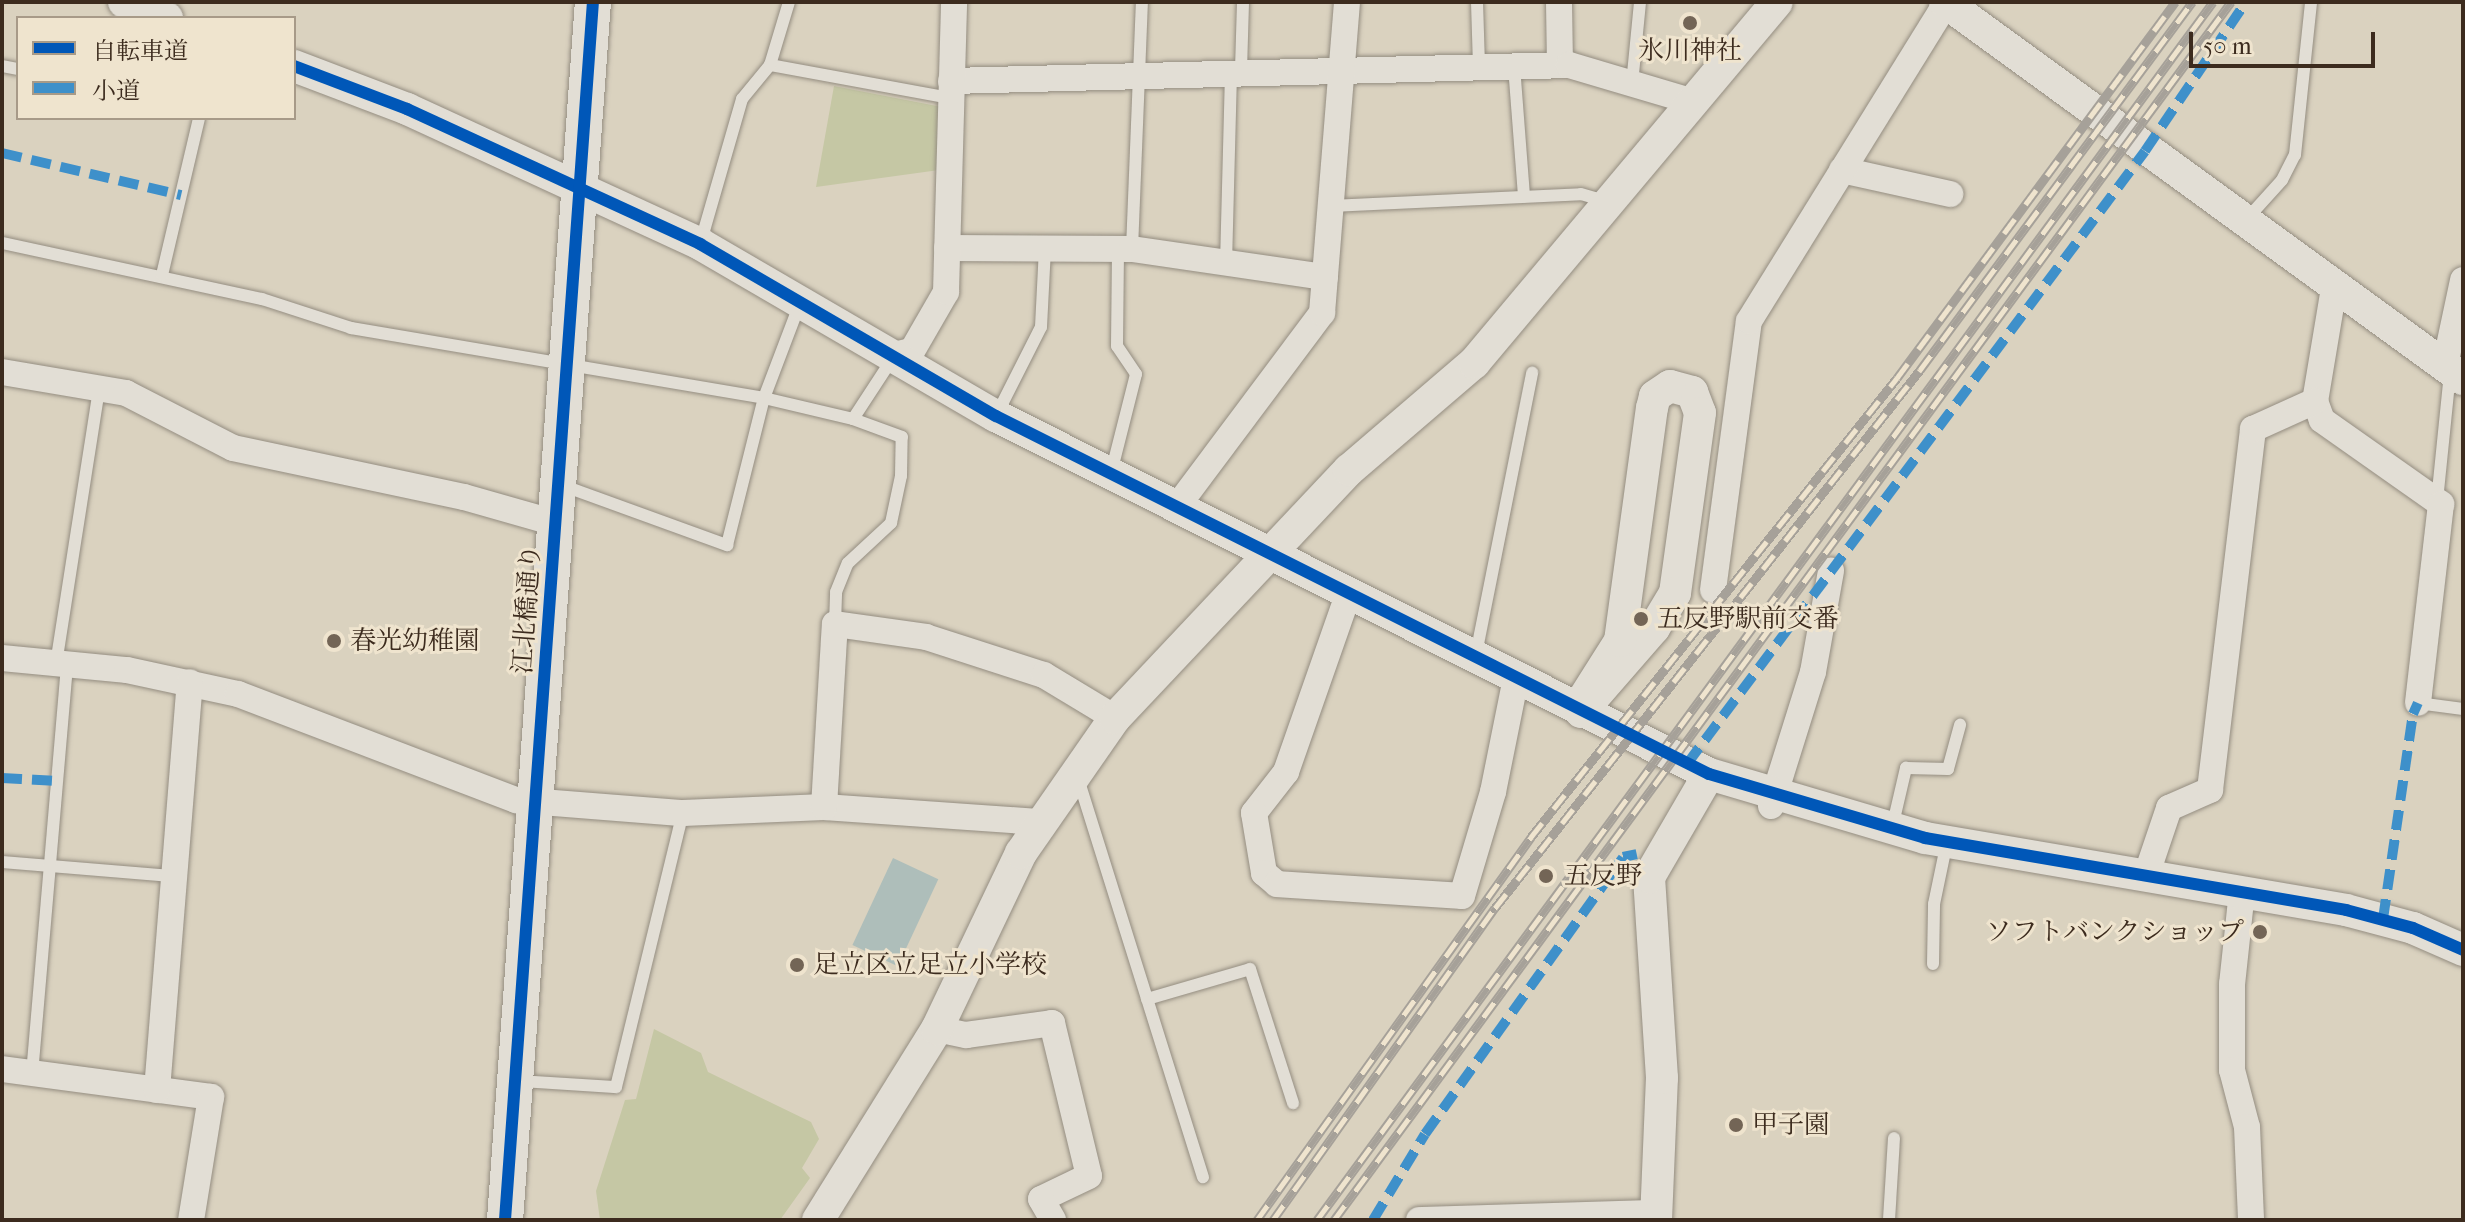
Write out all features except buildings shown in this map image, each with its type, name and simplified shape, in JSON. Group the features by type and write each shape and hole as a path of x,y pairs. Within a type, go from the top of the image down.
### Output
{"main road":[{"name":"江北橋通り","path":"505,1220 593,2"}],"street":[{"path":"124,2 162,16"},
{"path":"894,355 912,351 946,292 954,2"},
{"path":"1176,508 1322,313 1347,2"},
{"path":"1559,2 1560,65"},
{"path":"818,1220 937,1029 1005,882 1041,822 1115,718 1183,640 1349,470 1474,363 1777,2"},
{"path":"1713,590 1749,321 1945,2 2243,224 2453,371 2463,280"},
{"path":"950,89 1138,74 1560,65 1694,102"},
{"path":"296,67 407,109 578,185 700,244 996,416 1110,476 1349,592 1581,712 1709,774 1773,799 1891,833 2242,891 2383,919 2463,950"},
{"path":"1842,170 1950,194"},
{"path":"947,248 1125,250 1325,277"},
{"path":"2334,288 2315,401 2322,420 2441,504 2418,703"},
{"path":"2,372 126,393 233,448 464,497 555,523"},
{"path":"1670,386 1684,388 1698,401 1700,413 1675,593 1654,628 1581,712 1582,701 1620,641 1655,396 1670,386"},
{"path":"2146,876 2169,808 2210,790 2253,429 2315,401"},
{"path":"1773,799 1813,672 1831,571"},
{"path":"1349,592 1286,772 1254,813 1264,873 1277,884 1462,896 1493,792 1516,678"},
{"path":"824,807 835,624 926,637 1044,675 1115,718"},
{"path":"2,658 190,682 238,694 536,803 683,813 824,807 1041,822"},
{"path":"157,1090 190,682"},
{"path":"1419,1220 1656,1216 1662,1078 1649,877 1709,774"},
{"path":"2242,891 2232,984 2232,1070 2247,1127 2251,1220"},
{"path":"937,1029 966,1035 1052,1023 1089,1176 1041,1199 1053,1220"},
{"path":"2,1069 211,1097 191,1220"}],"lane":[{"path":"700,244 742,99 770,65 789,2"},
{"path":"1110,476 1136,374 1117,346 1142,2"},
{"path":"1226,265 1236,71 1243,2"},
{"path":"1477,2 1479,67"},
{"path":"1632,84 1640,2"},
{"path":"2243,224 2282,180 2295,155 2311,2"},
{"path":"770,65 950,89"},
{"path":"1514,66 1524,197"},
{"path":"162,275 199,120"},
{"path":"1331,206 1581,194 1609,202"},
{"path":"2,243 162,275 351,328 764,398 853,419 902,437 901,476 891,523 848,563 836,592 835,624"},
{"path":"996,416 1041,327 1045,247"},
{"path":"558,484 727,545 764,398 801,300"},
{"path":"853,419 894,355"},
{"path":"2437,501 2453,371"},
{"path":"1476,657 1532,373"},
{"path":"32,1074 52,866 62,665 99,389"},
{"path":"2418,703 2463,709"},
{"path":"1891,833 1906,768 1948,769 1960,725"},
{"path":"1070,781 1081,788 1203,1177"},
{"path":"515,1080 616,1087 683,813"},
{"path":"1933,964 1934,904 1947,842"},
{"path":"2,862 175,876"},
{"path":"1147,999 1250,969 1293,1103"},
{"path":"1889,1220 1894,1138"}],"green space":[{"path":"834,86 942,107 939,170 816,187"},
{"path":"654,1029 701,1053 708,1072 811,1122 819,1139 802,1168 810,1178 780,1220 600,1220 596,1191 625,1100 636,1099"}],"shaded area":[{"path":"893,858 938,879 898,966 852,945"}],"railway":[{"path":"1257,1220 1531,837 1897,378 2175,2"},
{"path":"1273,1220 1495,908 1920,370 2192,2"},
{"path":"1317,1220 2213,2"},
{"path":"1334,1220 2231,2"}],"marked path":[{"path":"1687,764 2145,151 2246,2"},
{"path":"2,153 181,195"},
{"path":"2383,919 2413,714 2418,703"},
{"path":"2,778 58,781"},
{"path":"1373,1220 1425,1134 1623,857 1637,854"}],"cycle path":[{"path":"505,1220 593,2"},
{"path":"296,67 407,109 700,244 996,416 1709,774 1925,838 2346,910 2413,928 2463,950"}],"place":[{"name":"氷川神社","path":"1690,23"},
{"name":"五反野駅前交番","path":"1641,619"},
{"name":"春光幼稚園","path":"334,641"},
{"name":"五反野","path":"1546,876"},
{"name":"ソフトバンクショップ","path":"2260,932"},
{"name":"足立区立足立小学校","path":"797,965"},
{"name":"甲子園","path":"1736,1125"}]}
